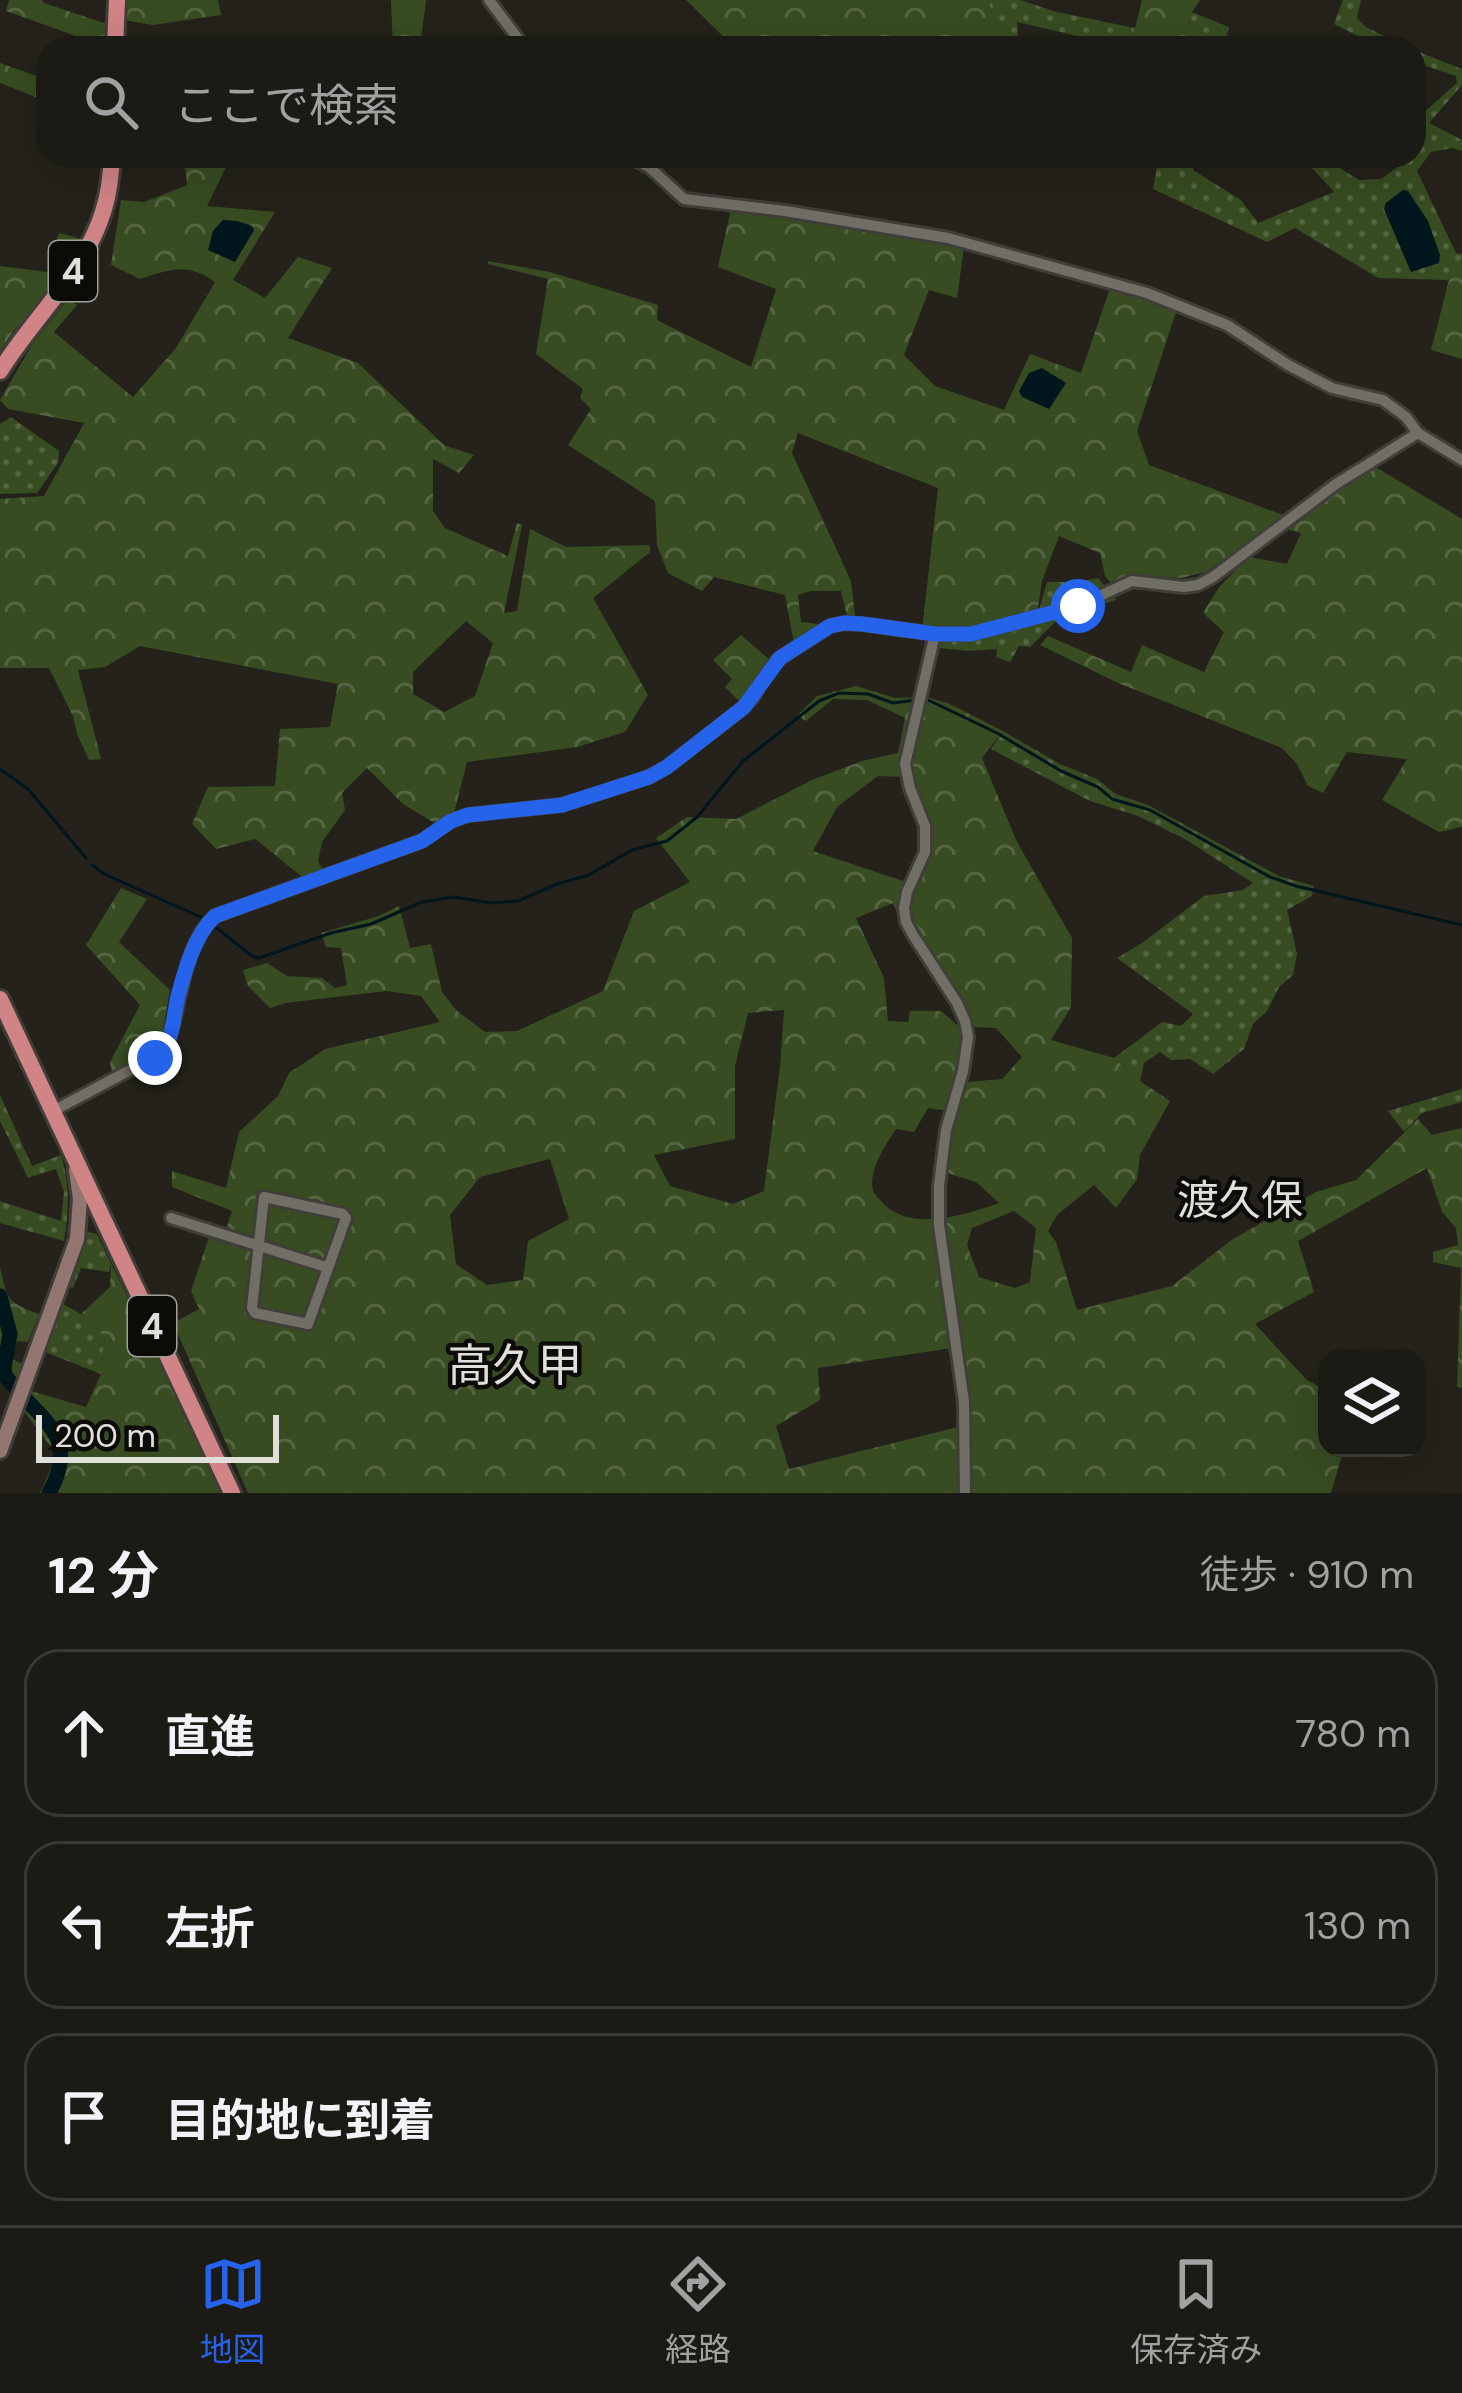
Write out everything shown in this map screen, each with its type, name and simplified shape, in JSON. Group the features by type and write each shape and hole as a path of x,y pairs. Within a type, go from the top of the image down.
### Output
{"highway":[{"path":"116,36 117,0"},
{"name":"4","path":"0,371 80,260 103,214 110,168"},
{"name":"4","path":"0,999 232,1493"}],"main road":[{"path":"0,1451 76,1239 80,1199 74,1159"},
{"path":"76,1239 89,1225 108,1234"}],"street":[{"path":"489,0 516,36"},
{"path":"650,168 684,199 948,238 1147,292 1227,325 1332,388 1383,400 1418,433 1462,460"},
{"path":"53,1112 164,1052 198,941 215,916 422,841 468,815 562,805 649,777 744,707 780,658 830,626 862,624 935,634 982,632 1095,599 1132,581 1169,587 1213,578 1336,484 1418,433"},
{"path":"935,634 905,764 925,826 925,852 904,908 913,935 957,1003 968,1037 964,1071 946,1130 939,1185 939,1225 964,1402 965,1493"},
{"path":"258,1196 346,1218 308,1324 252,1308 259,1247 258,1196"},
{"path":"171,1219 326,1267"}],"green space":[{"path":"9,0 42,0 110,25 110,36 76,36 6,11"},
{"path":"123,0 218,0 221,15 153,25 123,20"},
{"path":"391,0 426,0 422,36 392,36"},
{"path":"686,0 988,0 999,36 723,36"},
{"path":"988,0 1020,0 1135,28 1133,36 1078,36 1017,22 1018,36 998,36"},
{"path":"1142,0 1200,0 1185,36 1133,36"},
{"path":"1343,0 1361,0 1357,18 1384,36 1358,36 1334,24"},
{"path":"1192,12 1229,27 1226,36 1185,36"},
{"path":"1426,55 1462,69 1462,85 1429,123 1462,140 1462,151 1431,152 1426,159 1426,110 1457,83 1456,76 1426,66"},
{"path":"0,63 36,76 36,97 0,83"},
{"path":"185,168 226,168 207,206 275,212 233,280 265,298 298,257 332,268 288,338 358,363 444,445 474,455 459,473 433,459 433,511 445,528 508,556 517,523 522,525 504,613 517,611 530,529 566,547 650,545 650,552 593,598 648,695 625,732 577,747 467,762 454,813 436,824 403,804 367,768 342,793 345,810 322,842 318,862 326,873 306,880 255,839 216,849 192,824 208,787 275,786 280,729 330,727 338,684 140,646 105,667 78,670 101,759 89,760 49,668 0,668 0,499 44,496 84,423 8,409 0,400 33,343 68,299 77,305 54,332 133,397 176,348 215,282 179,269 140,279 111,265 121,200 144,202 187,185","holes":["466,621 493,643 475,696 444,712 413,694 413,672"]},
{"path":"1157,168 1193,168 1241,200 1258,223 1334,192 1312,168 1340,168 1359,180 1381,179 1396,168 1419,168 1456,253 1462,254 1462,270 1449,280 1378,278 1295,228 1267,242 1153,189"},
{"path":"731,209 790,214 964,247 957,298 929,290 904,355 935,386 1004,410 1030,354 1081,373 1110,288 1145,295 1177,309 1137,431 1149,465 1283,515 1206,572 1181,578 1136,575 1110,582 1100,553 1059,536 1042,581 1037,613 972,630 922,631 938,488 798,433 792,453 851,581 855,616 848,620 841,591 798,595 801,622 821,627 794,644 785,595 714,577 702,591 668,573 657,545 655,501 568,445 591,409 580,398 583,389 536,354 548,279 488,264 550,272 658,305 657,320 751,367 776,289 718,267"},
{"path":"59,233 82,239 51,288 0,351 0,266 47,272"},
{"path":"1462,270 1462,359 1431,350 1449,280"},
{"path":"11,417 59,451 58,463 37,493 0,494 0,424"},
{"path":"1374,466 1462,519 1462,827 1439,832 1382,800 1407,759 1347,752 1323,793 1308,786 1282,748 1118,683 1040,645 1048,636 1131,672 1142,645 1204,672 1224,632 1203,613 1219,587 1249,557 1287,564 1301,533 1285,529"},
{"path":"1098,578 1116,600 1059,618 1030,647 1019,646 1010,662 996,657 997,649 940,648 927,697 917,696 931,637 1038,614 1047,582"},
{"path":"741,635 771,661 742,704 725,687 732,679 713,660"},
{"path":"856,686 895,698 927,697 950,704 1003,731 982,758 1017,842 1072,938 1071,1007 1051,1040 1114,1058 1170,1101 1140,1155 1137,1179 1116,1208 1094,1185 1057,1215 1048,1231 1056,1242 1077,1310 1172,1286 1233,1239 1316,1192 1356,1180 1418,1119 1432,1135 1462,1128 1462,1388 1457,1387 1461,1268 1433,1262 1433,1252 1458,1245 1456,1228 1442,1212 1427,1168 1298,1241 1314,1292 1255,1324 1318,1386 1318,1457 1341,1457 1331,1493 248,1493 173,1323 199,1309 191,1291 210,1234 223,1239 232,1211 172,1187 172,1171 226,1188 239,1132 278,1096 289,1073 325,1049 440,1022 421,996 387,991 270,1008 248,986 243,970 267,963 287,976 322,978 335,988 347,985 341,948 326,947 321,933 399,906 410,948 431,944 442,992 456,1010 485,1032 517,1031 603,991 634,911 690,882 656,838 687,817 736,819 812,780 898,753 905,718 867,700 833,699 806,721 797,716 817,696","holes":["878,776 905,777 915,807 920,841 906,882 813,851 837,807","893,903 971,1027 996,1028 1022,1057 1002,1079 955,1083 964,1055 963,1030 941,1011 910,1011 908,1022 888,1021 884,978 856,918","784,1010 780,1067 764,1191 733,1204 670,1186 654,1155 735,1139 735,1066 748,1013","928,1108 949,1111 938,1170 976,1182 999,1203 937,1219 892,1210 872,1188 877,1161 896,1129 914,1132","550,1159 569,1219 528,1241 523,1280 487,1285 456,1264 450,1215 480,1177","1014,1211 1036,1228 1030,1282 1015,1288 979,1277 967,1245 972,1228","952,1348 962,1426 789,1469 776,1426 820,1400 818,1368"]},
{"path":"1003,731 1279,876 1314,886 1312,896 1287,910 1297,954 1293,975 1253,1024 1244,1049 1213,1074 1190,1059 1171,1060 1160,1052 1144,1063 1140,1081 1114,1058 1162,1022 1181,1026 1193,1014 1117,958 1204,896 1243,890 1253,883 1185,839 1138,816 1090,801 991,749"},
{"path":"121,888 147,899 119,942 170,990 160,1048 112,1074 110,1062 140,1005 86,945"},
{"path":"1462,1089 1462,1102 1422,1113 1404,1132 1388,1111"},
{"path":"0,1095 32,1166 61,1155 68,1198 64,1241 0,1223 0,1201 61,1221 64,1192 56,1169 28,1178 0,1121"},
{"path":"88,1232 97,1234 111,1263 109,1272 81,1268 73,1288 66,1285"},
{"path":"111,1263 222,1493 40,1493 57,1455 23,1410 31,1391 86,1407 101,1374 105,1337 81,1314 110,1287"},
{"path":"0,1267 10,1298 39,1314 28,1342 17,1341 10,1358 22,1364 16,1379 0,1362"},
{"path":"61,1303 105,1336 101,1374 42,1351"}],"water":[{"path":"1403,190 1428,221 1440,255 1439,263 1411,272 1384,209"},
{"path":"223,220 254,230 235,262 208,250 213,231"},
{"path":"1042,368 1066,383 1049,409 1022,397 1019,391 1029,373"}],"waterway":[{"path":"214,926 259,958 371,924 422,902 454,897 491,903 518,901 589,875 632,850 667,841 697,817 743,761 819,701 839,693 868,694 893,703 916,700"},
{"path":"926,699 1098,787 1112,799 1150,810 1270,877 1462,925"},
{"path":"0,769 28,789 86,858"},
{"path":"92,865 203,918"},
{"path":"0,1296 10,1334 5,1375 58,1441 58,1473 49,1493"}],"district":[{"name":"渡久保","path":"1240,1200"},
{"name":"高久甲","path":"515,1365"}],"route":[{"path":"155,1058 169,1041 180,990 198,941 215,916 422,841 468,815 548,808 649,777 744,707 780,658 830,626 862,624 971,634 1078,606"}]}
